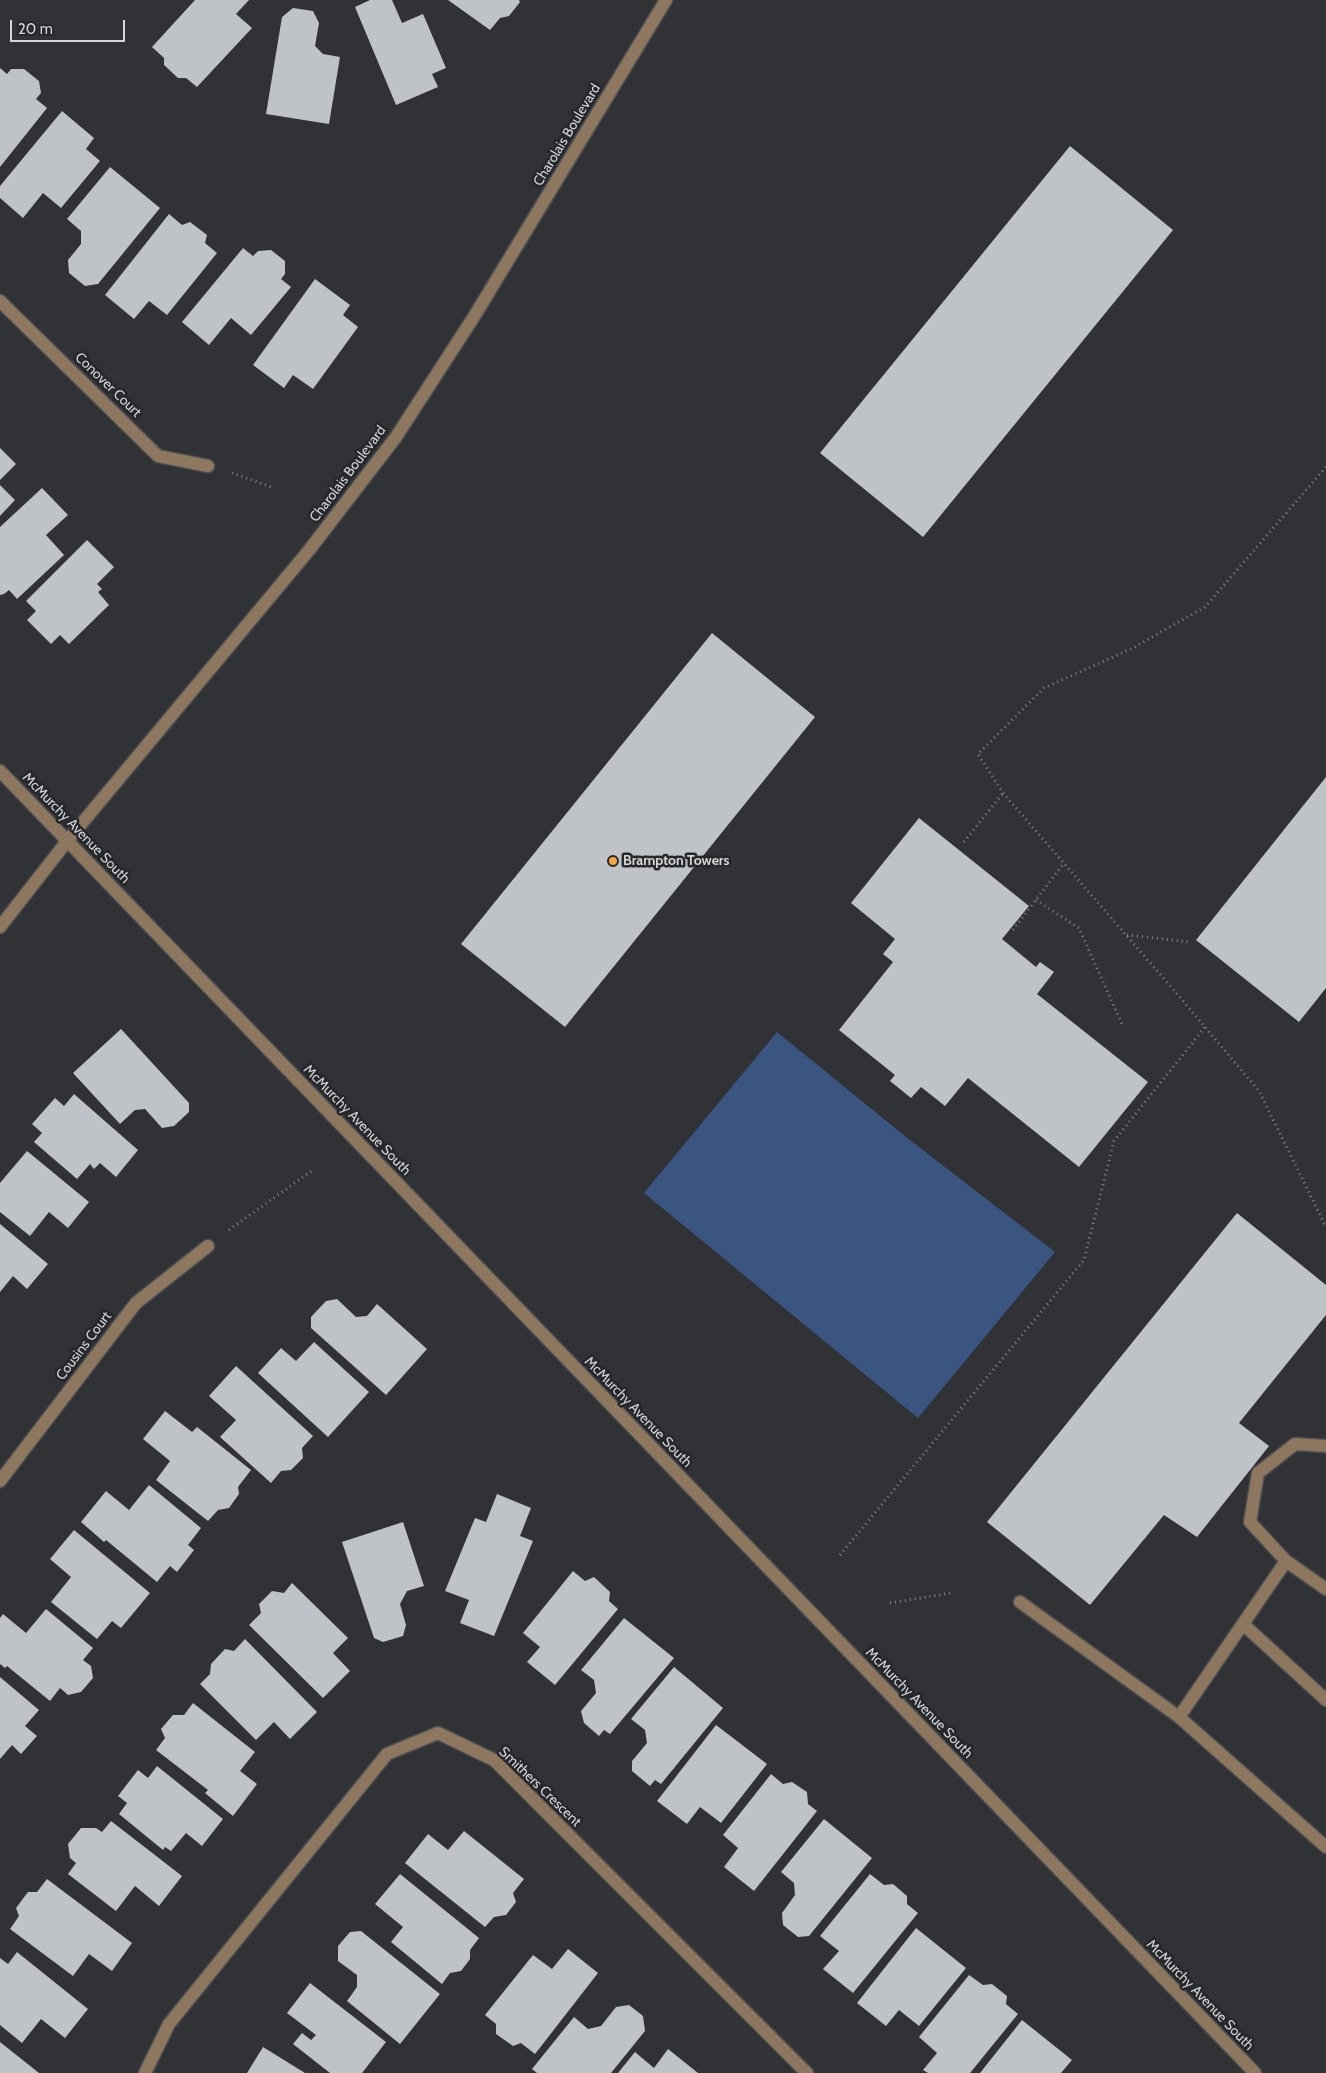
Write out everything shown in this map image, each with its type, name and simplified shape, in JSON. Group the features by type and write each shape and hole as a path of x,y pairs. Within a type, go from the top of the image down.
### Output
{"street":[{"name":"Charolais Boulevard","path":"0,927 68,840 310,549 396,437 475,315 666,0"},
{"name":"Conover Court","path":"0,301 158,456 208,466"},
{"name":"McMurchy Avenue South","path":"0,771 1255,2073"},
{"name":"Cousins Court","path":"0,1481 136,1303 208,1246"},
{"path":"1324,1583 1286,1561 1250,1522 1258,1473 1295,1444 1326,1446"},
{"path":"1179,1716 1286,1561"},
{"path":"1020,1602 1179,1716 1326,1847"},
{"path":"1243,1624 1326,1700"},
{"name":"Smithers Crescent","path":"145,2073 169,2024 388,1754 438,1732 494,1760 807,2073"}],"path":[{"path":"208,466 274,488"},
{"path":"1325,1223 1259,1091 1003,793 978,754 1044,688 1131,649 1205,607 1326,467"},
{"path":"964,842 1003,793"},
{"path":"1013,930 1064,863"},
{"path":"1036,900 1079,928 1122,1024"},
{"path":"1126,935 1190,942"},
{"path":"840,1555 1084,1260 1114,1141 1205,1027"},
{"path":"208,1246 314,1169"},
{"path":"890,1603 951,1593"}],"shaded area":[{"path":"777,1032 906,1137 1055,1252 918,1418 644,1193"}],"building":[{"path":"195,0 249,0 236,14 252,28 197,87 186,78 178,78 164,65 164,58 152,47"},
{"path":"370,0 392,0 402,23 423,14 446,68 432,74 438,87 396,105 355,7"},
{"path":"448,0 519,0 520,2 509,16 500,18 490,30"},
{"path":"293,8 313,11 319,23 315,46 323,54 340,57 329,124 266,114 282,17"},
{"path":"0,68 7,74 11,69 24,69 39,81 41,93 36,99 47,108 0,167"},
{"path":"62,111 94,138 86,149 100,161 61,208 43,193 23,218 0,198 0,186"},
{"path":"1070,146 1173,230 923,537 820,453"},
{"path":"110,167 160,208 98,284 85,286 69,273 68,260 81,244 81,231 67,219"},
{"path":"169,214 182,225 190,222 207,235 205,243 217,253 167,315 149,301 134,319 105,295"},
{"path":"243,248 253,256 258,251 271,250 285,261 285,274 281,279 291,287 251,335 231,318 209,345 182,322"},
{"path":"315,279 350,305 343,315 358,327 313,389 293,375 284,388 253,365"},
{"path":"0,448 16,464 0,480"},
{"path":"0,485 15,500 0,516"},
{"path":"42,488 68,515 46,535 64,555 17,599 9,590 0,595 0,527"},
{"path":"87,540 114,567 97,584 102,589 98,592 109,605 69,644 60,635 51,644 27,620 36,611 26,601"},
{"name":"Brampton Towers","path":"712,633 815,717 565,1027 461,944"},
{"path":"1326,777 1326,988 1299,1022 1196,940"},
{"path":"919,818 1029,906 1002,939 1036,967 1040,962 1054,972 1037,994 1148,1082 1079,1167 968,1078 945,1106 921,1087 911,1098 890,1081 895,1075 839,1030 893,962 883,954 895,939 851,903"},
{"path":"121,1029 189,1103 189,1112 174,1126 162,1128 145,1109 135,1110 120,1124 73,1073"},
{"path":"74,1094 138,1150 116,1177 100,1163 94,1169 90,1164 77,1179 34,1142 42,1133 32,1124 55,1098 64,1106"},
{"path":"27,1151 89,1202 68,1228 49,1212 30,1236 0,1212 0,1183"},
{"path":"1237,1213 1326,1285 1326,1315 1239,1423 1269,1446 1197,1537 1164,1515 1090,1605 987,1522"},
{"path":"0,1224 48,1264 27,1289 13,1276 0,1292"},
{"path":"337,1299 356,1317 367,1316 377,1304 427,1349 386,1395 311,1328 311,1317 326,1301"},
{"path":"314,1342 369,1392 328,1437 258,1373 281,1348 296,1361"},
{"path":"236,1366 313,1436 302,1448 303,1458 291,1470 281,1471 271,1483 220,1437 236,1420 209,1396"},
{"path":"165,1411 192,1432 197,1427 251,1470 238,1487 239,1494 229,1508 218,1510 208,1521 156,1480 170,1461 143,1439"},
{"path":"149,1485 201,1528 188,1545 194,1550 177,1572 170,1566 157,1582 81,1522 106,1491 129,1510"},
{"path":"497,1494 531,1508 520,1536 533,1541 494,1636 460,1623 469,1600 445,1591 475,1518 486,1522"},
{"path":"403,1522 424,1586 407,1591 400,1604 406,1625 403,1636 383,1642 374,1638 342,1542"},
{"path":"74,1530 150,1593 121,1628 112,1621 97,1639 51,1602 71,1577 50,1559"},
{"path":"573,1571 585,1581 594,1577 610,1592 609,1601 618,1609 555,1685 527,1662 540,1647 523,1633"},
{"path":"292,1583 348,1638 333,1653 350,1671 323,1698 249,1625 261,1613 259,1604 272,1591 284,1593"},
{"path":"46,1609 93,1648 83,1660 91,1666 93,1678 81,1692 68,1695 60,1688 50,1701 7,1666 5,1668 0,1664 0,1618 3,1614 26,1633"},
{"path":"624,1618 674,1658 610,1734 604,1730 599,1736 584,1723 581,1711 596,1693 594,1680 581,1670"},
{"path":"245,1639 317,1712 290,1739 274,1722 256,1740 200,1684 210,1674 211,1664 225,1649 234,1651"},
{"path":"674,1667 723,1708 661,1784 655,1780 650,1786 632,1771 632,1761 647,1743 645,1730 631,1719"},
{"path":"0,1677 39,1710 25,1726 37,1736 21,1754 12,1745 0,1759"},
{"path":"193,1703 255,1752 240,1771 257,1784 233,1816 205,1793 208,1790 156,1750 165,1738 161,1729 173,1715 184,1715"},
{"path":"716,1725 767,1764 721,1823 700,1807 687,1824 657,1801"},
{"path":"157,1766 223,1819 202,1846 186,1833 171,1851 165,1847 163,1850 119,1814 127,1803 118,1796 138,1770 148,1778"},
{"path":"771,1774 783,1784 792,1782 807,1792 808,1804 817,1811 754,1891 724,1867 738,1848 723,1835"},
{"path":"824,1819 872,1858 809,1936 798,1937 783,1925 782,1913 795,1895 794,1883 781,1872"},
{"path":"111,1821 182,1876 159,1906 135,1886 116,1911 68,1874 76,1863 70,1858 68,1844 81,1828 96,1828 102,1832"},
{"path":"464,1831 524,1879 513,1893 516,1902 506,1915 494,1917 485,1927 405,1863 428,1834 448,1850"},
{"path":"400,1874 479,1938 470,1950 470,1959 461,1971 450,1973 442,1984 391,1942 403,1927 375,1904"},
{"path":"870,1874 884,1885 893,1884 907,1896 907,1904 918,1913 853,1993 823,1969 839,1951 820,1936"},
{"path":"47,1879 132,1943 112,1971 89,1954 73,1976 10,1929 19,1916 16,1908 28,1892 37,1892"},
{"path":"916,1928 966,1968 919,2026 899,2010 886,2026 857,2003"},
{"path":"361,1931 440,1994 400,2044 347,2001 357,1987 357,1975 338,1961 338,1946 350,1932"},
{"path":"568,1949 598,1973 535,2054 521,2043 513,2046 496,2034 496,2024 485,2015 533,1955 552,1969"},
{"path":"17,1952 88,2009 65,2038 41,2019 22,2043 0,2025 0,1958 8,1964"},
{"path":"969,1975 983,1985 992,1984 1007,1996 1006,2004 1018,2014 970,2073 928,2073 923,2070 937,2053 919,2037"},
{"path":"310,1983 386,2042 362,2073 330,2073 293,2044 302,2033 311,2040 316,2035 287,2013"},
{"path":"629,2005 643,2016 645,2031 611,2073 537,2073 532,2069 574,2017 588,2029 601,2026 616,2007"},
{"path":"1022,2020 1072,2060 1061,2073 980,2073"},
{"path":"0,2042 39,2073 0,2073"},
{"path":"263,2047 305,2073 247,2073"},
{"path":"668,2049 698,2073 618,2073 635,2052 654,2068"}],"place":[{"name":"Brampton Towers","path":"613,861"}]}
